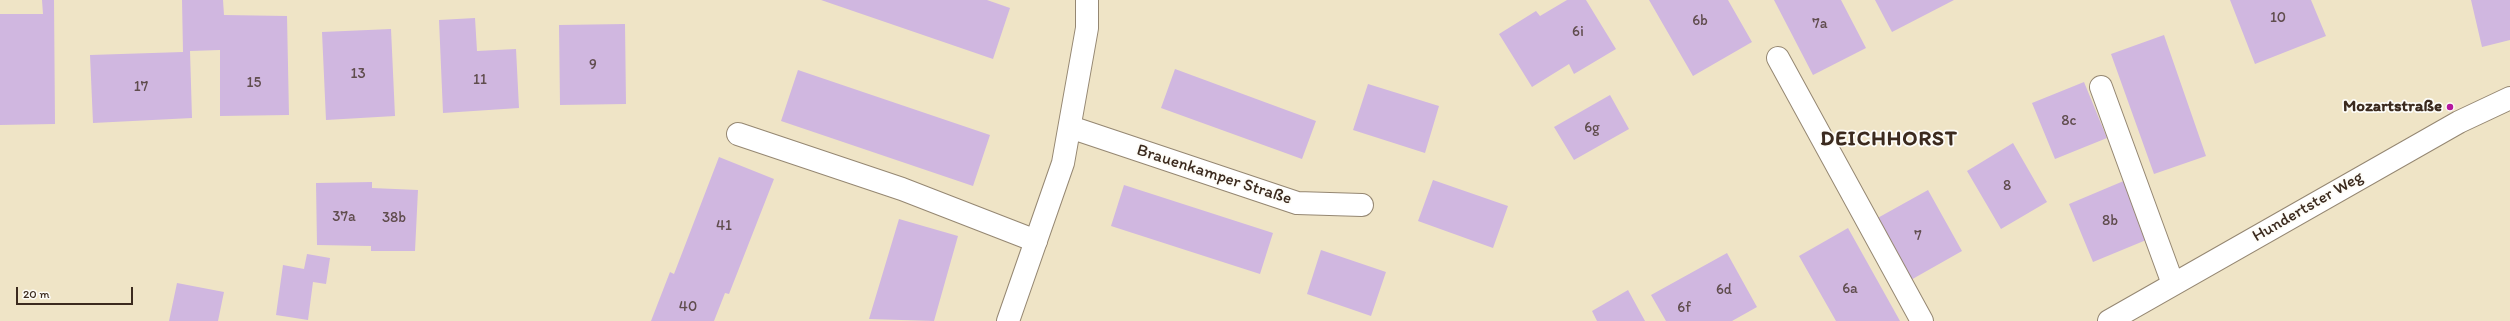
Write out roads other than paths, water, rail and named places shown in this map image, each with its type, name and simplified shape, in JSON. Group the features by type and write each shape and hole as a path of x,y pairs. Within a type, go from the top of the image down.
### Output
{"street":[{"path":"1008,321 1063,163 1087,28 1087,0"},
{"path":"1778,58 1922,321"},
{"path":"2101,87 2173,284"},
{"name":"Hundertster Weg","path":"2109,321 2459,122 2510,98"},
{"name":"Brauenkamper Straße","path":"1070,127 1297,203 1362,205"},
{"path":"738,134 902,189 1036,241"}],"place":[{"name":"Mozartstraße","path":"2450,107"}],"district":[{"name":"DEICHHORST","path":"1889,140"}]}
